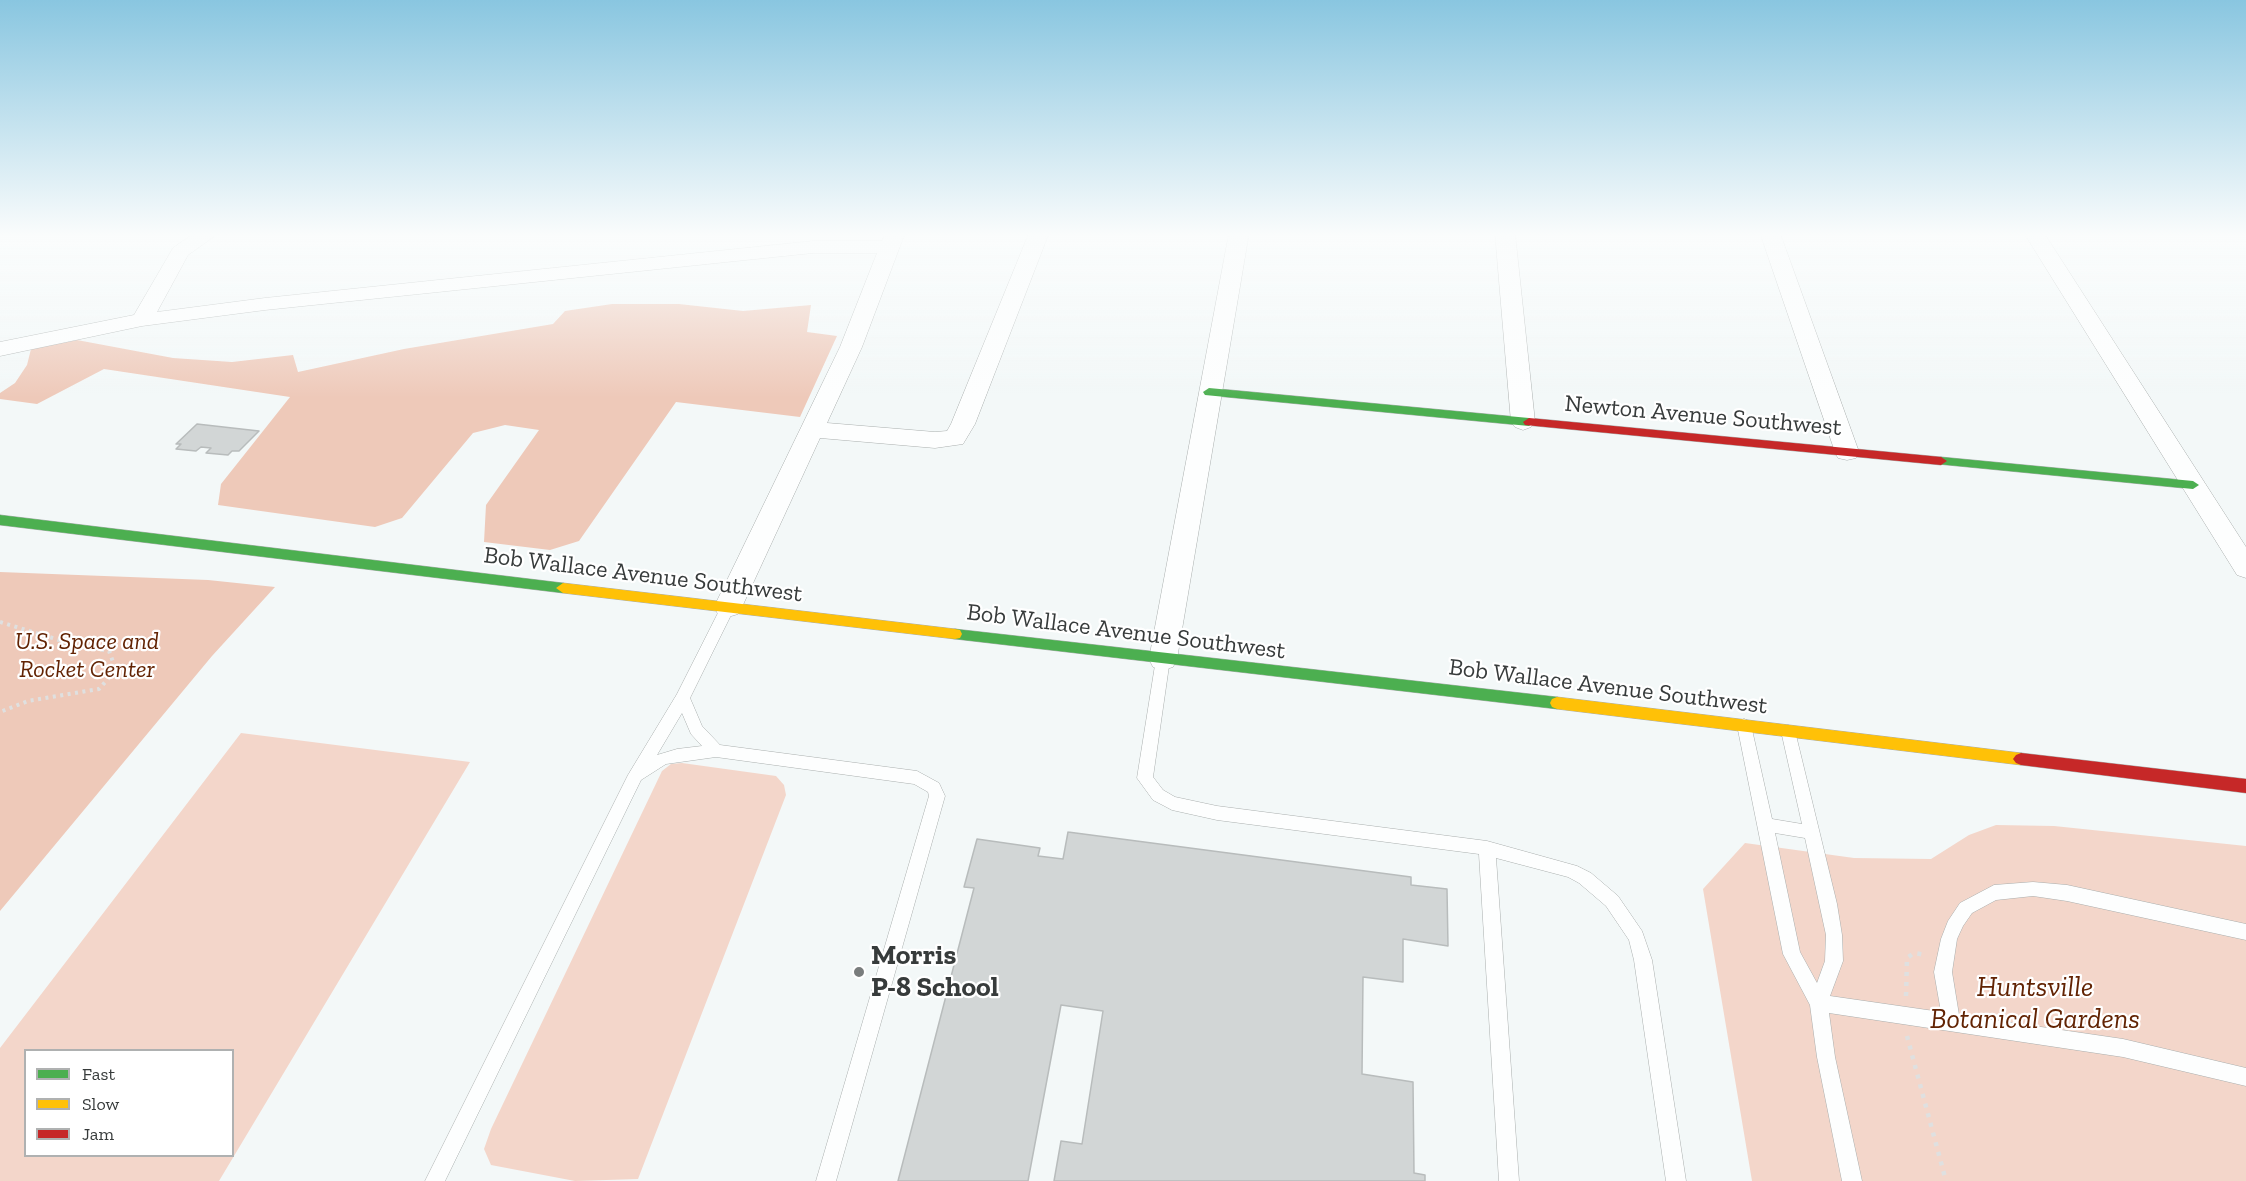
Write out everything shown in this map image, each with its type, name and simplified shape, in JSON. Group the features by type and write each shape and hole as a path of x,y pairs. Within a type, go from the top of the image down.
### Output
{"main road":[{"name":"Newton Avenue Southwest","path":"1209,392 2193,485"},
{"name":"Bob Wallace Avenue Southwest","path":"0,520 2246,786"}],"street":[{"path":"142,320 160,288"},
{"path":"0,349 142,320 422,288"},
{"path":"728,607 861,322 873,288"},
{"path":"812,429 935,440 955,438 963,424 1017,288"},
{"path":"1162,659 1229,288"},
{"path":"1510,288 1523,422"},
{"path":"1790,288 1848,452"},
{"path":"2069,288 2246,568"}],"lane":[{"path":"435,1181 633,780 683,698 728,607"},
{"path":"1162,659 1145,768 1149,786 1165,799 1189,808 1217,813 1487,848 1571,871 1597,887 1625,917 1636,937 1643,960 1676,1181"},
{"path":"683,698 696,730 716,751"},
{"path":"1744,725 1792,954 1819,1003 1826,1057 1852,1181"},
{"path":"1787,731 1834,936 1834,961 1819,1003"},
{"path":"633,780 662,759 692,752 716,751 916,778 934,788 937,796 936,805 826,1181"},
{"path":"1765,825 1812,832"},
{"path":"1487,848 1509,1181"},
{"path":"1951,1022 1944,962 1956,921 1966,908 1994,893 2033,889 2067,893 2246,932"},
{"path":"1819,1003 2123,1048 2246,1077"}],"path":[{"path":"0,622 69,643 109,651 116,670 99,689 28,701 0,712"},
{"path":"1906,996 1906,963 1910,954 1921,952 1944,962"},
{"path":"1906,1032 1946,1181"}],"green space":[{"path":"612,304 679,304 743,311 811,305 807,332 837,336 800,417 676,402 579,541 550,550 484,542 486,505 539,430 505,425 473,433 402,518 375,527 218,505 221,484 290,397 104,369 37,404 0,399 0,393 15,383 27,365 31,349 77,340 173,358 232,362 293,355 298,372 404,349 553,324 565,311"},
{"name":"U.S. Space and Rocket Center","path":"0,572 208,580 275,587 212,656 0,911"},
{"path":"241,733 470,762 234,1156 234,1049 24,1049 24,1157 233,1157 219,1181 0,1181 0,1048"},
{"path":"682,763 776,776 784,785 786,795 638,1179 575,1181 491,1165 484,1149 491,1129 662,771 671,764"},
{"name":"Huntsville Botanical Gardens","path":"1996,825 2054,826 2246,846 2246,1181 1752,1181 1703,889 1745,843 1854,858 1931,859 1969,835"}],"building":[{"path":"197,424 259,431 239,451 232,451 228,455 206,453 211,448 201,447 196,451 176,449 181,444 176,444"},
{"path":"1068,832 1411,877 1411,885 1447,889 1448,946 1403,939 1403,982 1363,977 1362,1074 1413,1082 1414,1173 1425,1175 1425,1181 1054,1181 1061,1141 1082,1144 1103,1011 1061,1005 1028,1181 898,1181 974,888 964,887 977,839 1040,848 1038,856 1063,859"}],"traffic: fast":[{"path":"1209,392 1529,422"},
{"path":"1941,461 2193,485"},
{"path":"0,520 563,588"},
{"path":"955,634 1557,703"}],"traffic: slow":[{"path":"563,588 955,634"},
{"path":"1557,703 2021,759"}],"traffic: jam":[{"path":"1529,422 1941,461"},
{"path":"2021,759 2246,786"}],"place":[{"name":"Morris P-8 School","path":"859,972"}]}
